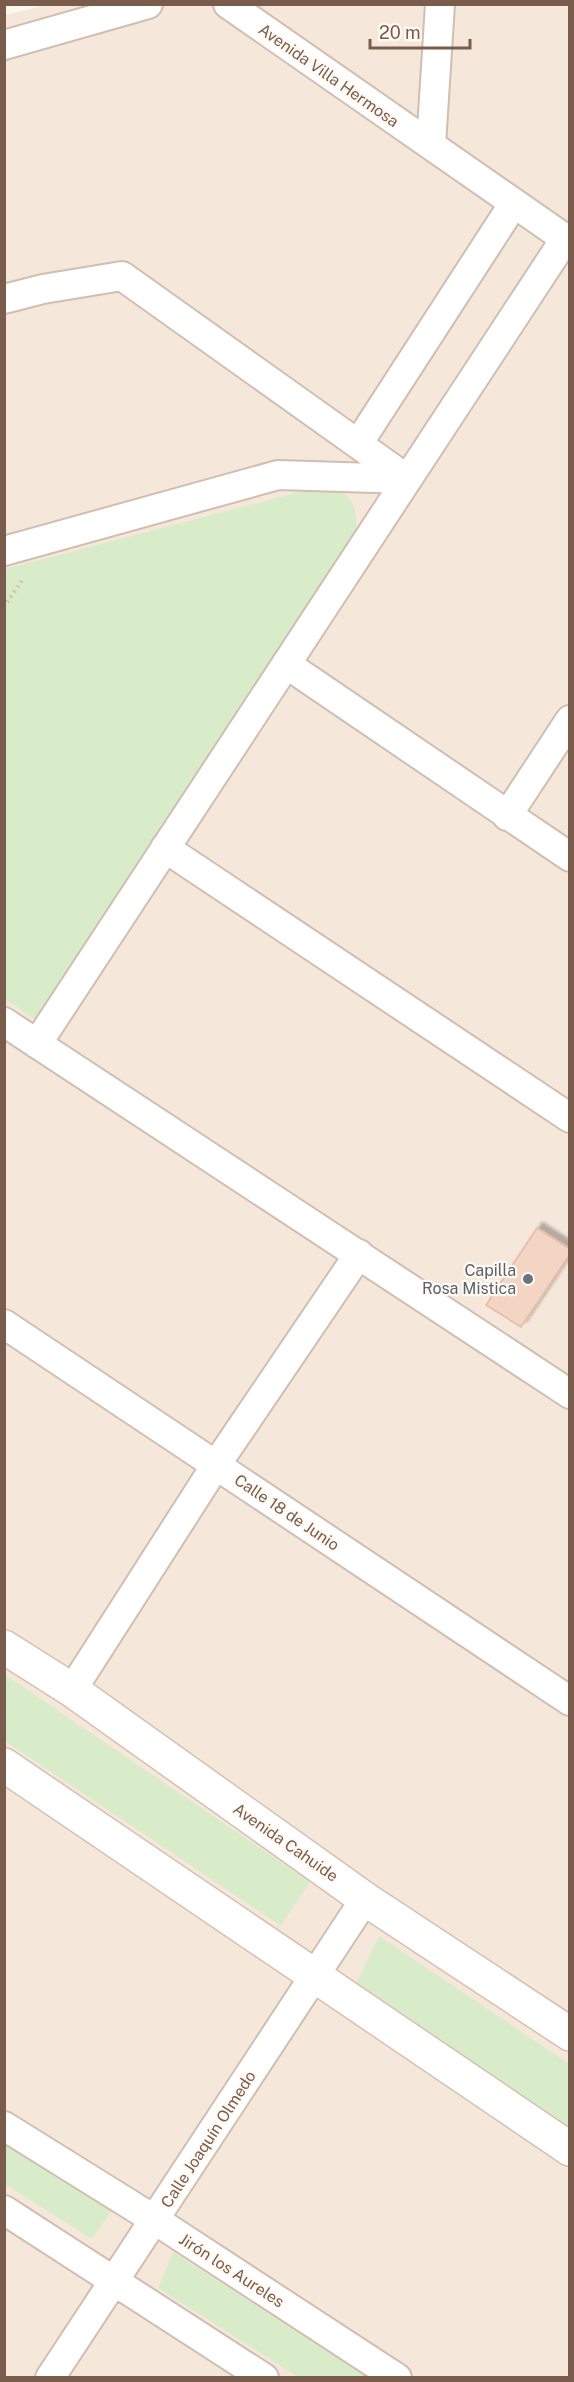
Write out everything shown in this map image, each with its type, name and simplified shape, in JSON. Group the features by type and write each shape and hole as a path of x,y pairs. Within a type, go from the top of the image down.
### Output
{"main road":[{"name":"Avenida Cahuide","path":"4,1647 72,1690 365,1899 570,2034"},
{"path":"4,1765 570,2149"}],"street":[{"path":"4,45 148,4"},
{"name":"Avenida Villa Hermosa","path":"228,4 567,240"},
{"path":"431,145 440,4"},
{"path":"358,444 514,203"},
{"path":"37,1044 407,479 567,240"},
{"path":"4,299 43,289 122,276 407,479"},
{"path":"4,551 278,475 407,479"},
{"path":"286,664 570,857"},
{"path":"507,816 570,720"},
{"path":"165,848 570,1118"},
{"path":"4,1022 570,1394"},
{"path":"72,1690 216,1465 359,1254"},
{"name":"Calle 18 de Junio","path":"4,1324 570,1701"},
{"name":"Calle Joaquín Olmedo","path":"50,2378 365,1899"},
{"name":"Jirón los Aureles","path":"4,2126 155,2220 397,2378"},
{"path":"4,2210 264,2378"}],"path":[{"path":"4,607 24,578"}],"shaded area":[{"path":"51,4 569,5 569,2377 5,2377 4,15"}],"green space":[{"path":"330,484 352,502 356,529 36,1020 5,999 5,569"},
{"path":"4,1674 310,1882 281,1926 5,1741"},
{"path":"379,1936 569,2064 569,2128 357,1982"},
{"path":"4,2143 112,2210 92,2239 5,2184"},
{"path":"173,2252 366,2377 298,2377 158,2288"}],"building":[{"name":"Capilla Rosa Mistica","path":"537,1228 570,1249 570,1254 521,1327 486,1305"}],"place":[{"name":"Capilla Rosa Mistica","path":"528,1279"}]}
